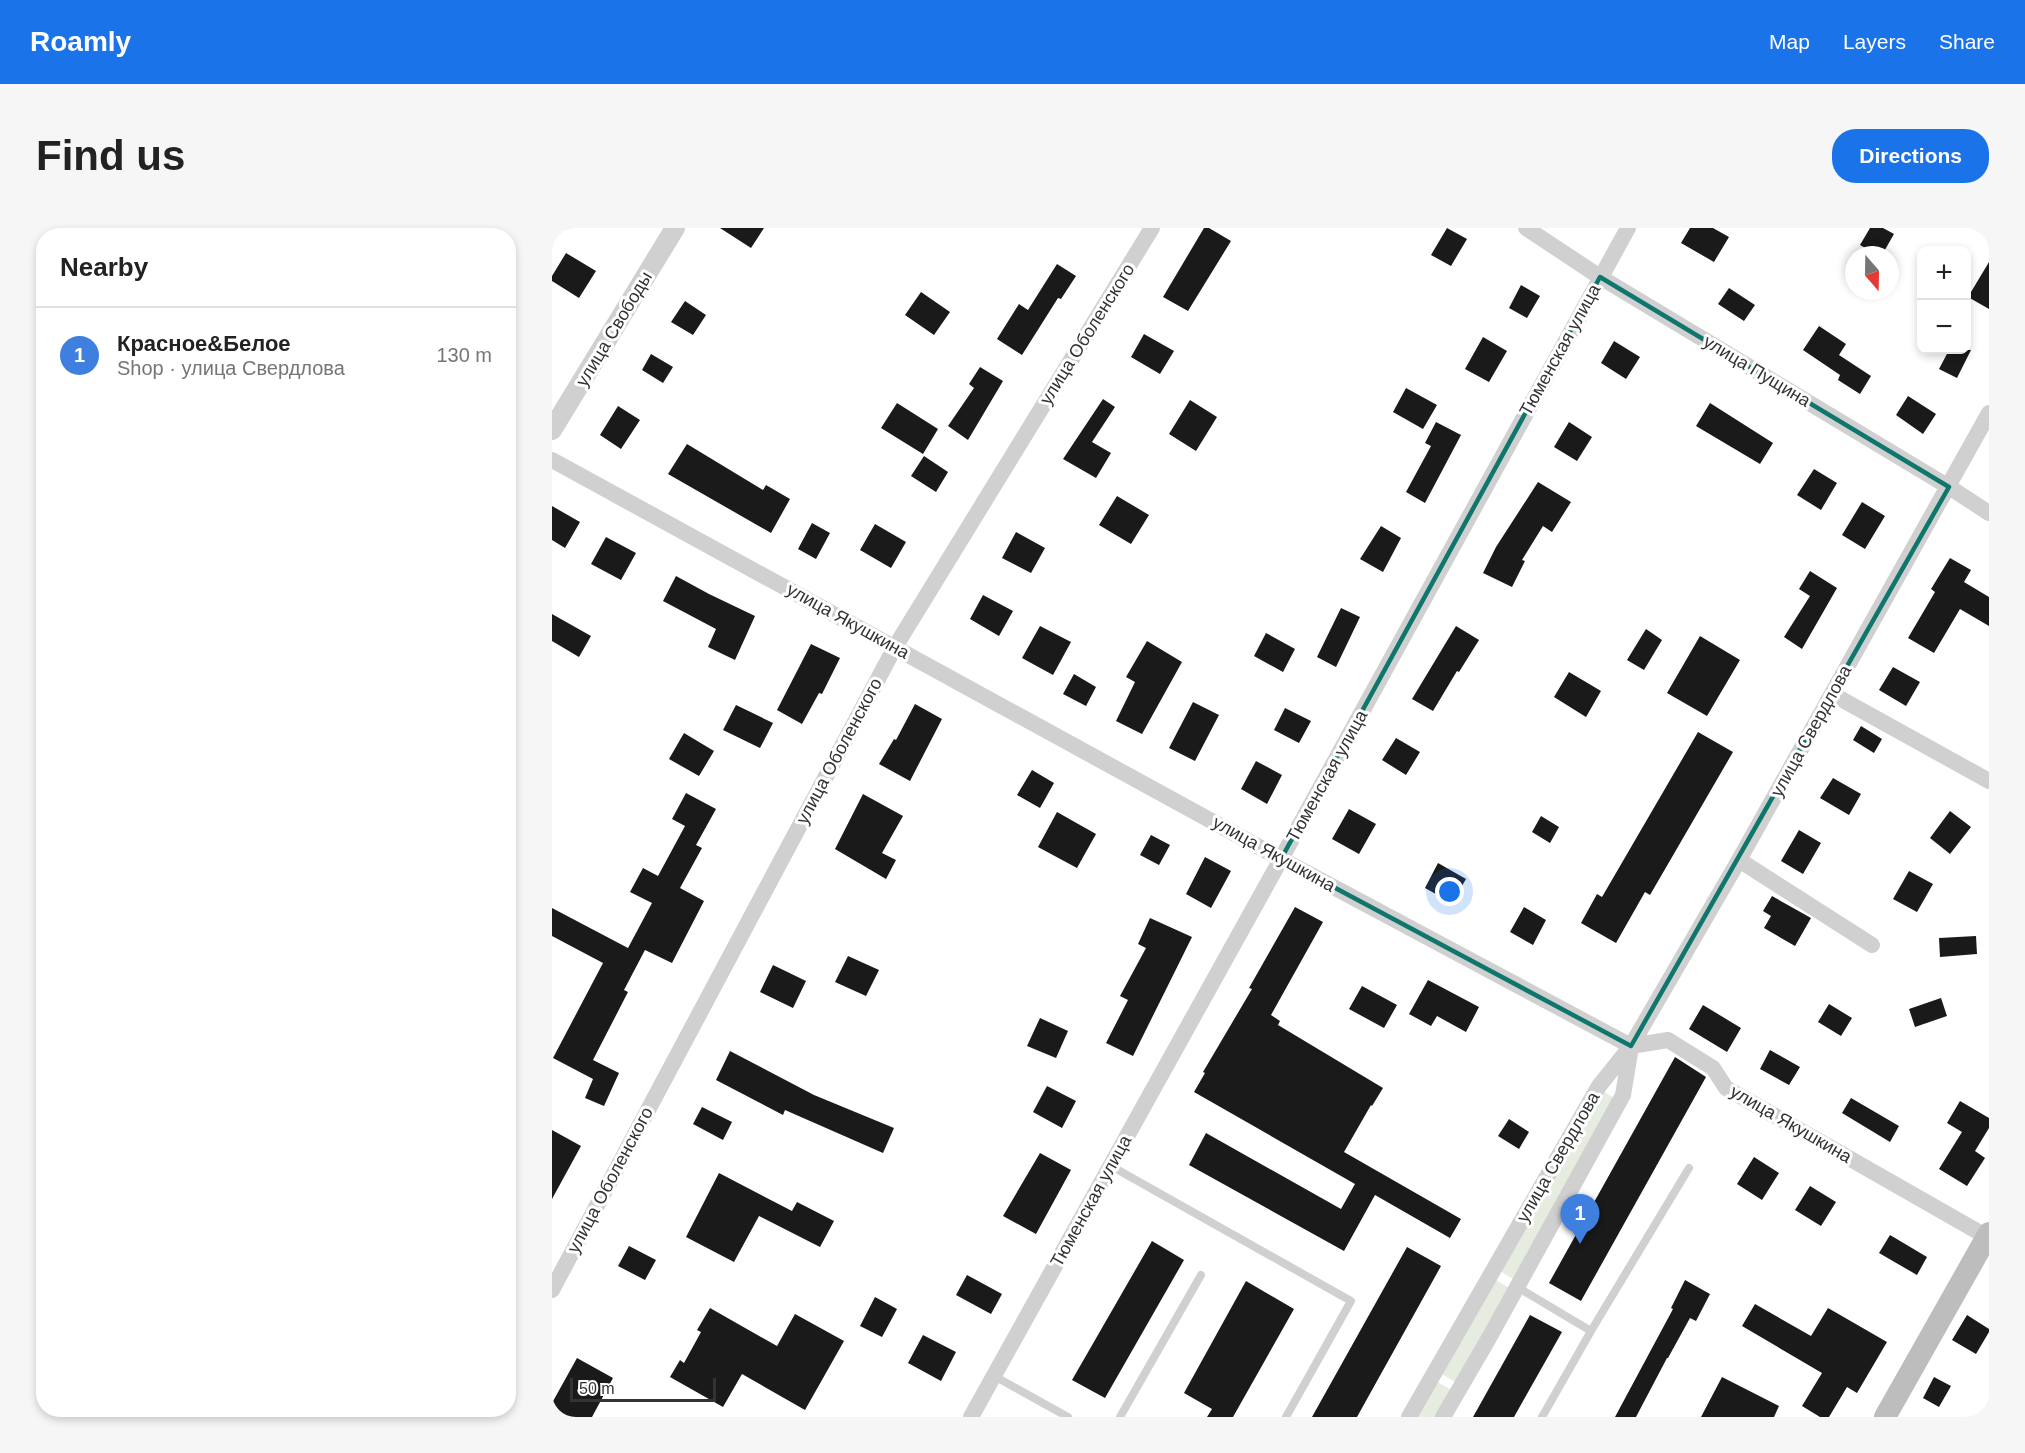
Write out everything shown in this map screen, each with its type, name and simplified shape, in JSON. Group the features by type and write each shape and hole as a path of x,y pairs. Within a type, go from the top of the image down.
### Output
{"main road":[{"path":"1885,1417 1988,1236"}],"street":[{"name":"улица Свободы","path":"552,430 675,228"},
{"name":"улица Оболенского","path":"552,1290 895,646 1152,228"},
{"name":"улица Пущина","path":"1526,228 1600,277 1989,513"},
{"name":"Тюменская улица","path":"971,1417 1628,228"},
{"name":"улица Свердлова","path":"1409,1417 1599,1086 1631,1046 1739,860 1989,413"},
{"name":"улица Якушкина","path":"552,460 1281,859 1631,1046 1668,1040 1713,1068 1726,1088 1988,1236"},
{"path":"1832,694 1989,781"},
{"path":"1739,860 1872,945"},
{"name":"улица Свердлова","path":"1443,1417 1623,1095 1631,1046"},
{"path":"1491,1273 1517,1287"},
{"path":"1433,1375 1459,1390"}],"lane":[{"path":"1111,1166 1351,1301 1286,1417"},
{"path":"1542,1417 1591,1330 1689,1168"},
{"path":"1120,1417 1201,1275"},
{"path":"1517,1287 1591,1330"},
{"path":"994,1376 1068,1417"}],"highlighted area":[{"path":"1600,277 1949,487 1631,1046 1281,859"}],"shaded area":[{"path":"1601,1090 1616,1099 1515,1280 1500,1271"},
{"path":"1494,1279 1511,1289 1457,1383 1440,1373"},
{"path":"1436,1381 1453,1391 1438,1417 1416,1417"}],"building":[{"path":"720,228 764,228 751,248"},
{"path":"1204,228 1209,228 1231,241 1188,311 1163,297"},
{"path":"1447,228 1467,239 1451,266 1431,255"},
{"path":"1690,228 1713,228 1729,237 1714,262 1681,243"},
{"path":"1870,228 1883,228 1894,234 1887,246 1860,245"},
{"path":"566,253 596,271 579,298 552,281 552,276"},
{"path":"1989,262 1989,309 1971,299 1971,292"},
{"path":"1057,264 1076,276 1061,299 1058,298 1022,355 997,339 1019,304 1028,310"},
{"path":"1521,285 1540,296 1527,318 1509,308"},
{"path":"1729,288 1755,305 1744,321 1718,304"},
{"path":"921,292 950,312 934,335 905,315"},
{"path":"685,301 706,315 693,335 671,322"},
{"path":"1819,326 1846,344 1839,355 1871,376 1860,394 1838,380 1840,375 1803,350"},
{"path":"1144,334 1174,351 1160,374 1131,357"},
{"path":"1483,337 1507,351 1489,382 1465,369"},
{"path":"1614,341 1640,357 1626,379 1601,363"},
{"path":"651,354 673,367 663,383 642,370"},
{"path":"1947,354 1969,354 1957,378 1939,369"},
{"path":"980,367 1003,381 968,440 948,426 974,388 969,384"},
{"path":"1406,388 1437,405 1423,429 1393,412"},
{"path":"1908,396 1936,414 1923,434 1896,415"},
{"path":"1103,399 1115,407 1092,442 1111,453 1096,478 1063,459"},
{"path":"1190,400 1217,417 1196,451 1169,434"},
{"path":"897,403 938,429 923,454 881,428"},
{"path":"1710,403 1773,443 1760,464 1696,426"},
{"path":"618,406 640,420 621,449 600,435"},
{"path":"1436,422 1461,435 1425,503 1406,492 1431,446 1425,443"},
{"path":"1569,422 1592,437 1577,461 1554,447"},
{"path":"687,444 763,490 766,485 790,499 771,533 668,474"},
{"path":"924,456 948,472 936,492 911,476"},
{"path":"1814,469 1837,483 1821,510 1797,495"},
{"path":"1538,482 1571,502 1552,532 1543,526 1522,560 1525,561 1512,587 1483,573 1496,547"},
{"path":"1117,496 1149,515 1131,544 1099,525"},
{"path":"1862,502 1885,516 1865,549 1842,535"},
{"path":"552,506 580,522 565,548 552,540"},
{"path":"812,523 830,533 816,559 798,549"},
{"path":"875,524 906,542 891,568 860,550"},
{"path":"1381,526 1401,538 1383,572 1360,559"},
{"path":"1016,532 1045,548 1031,573 1002,558"},
{"path":"606,537 636,553 621,580 591,564"},
{"path":"1950,558 1971,570 1964,582 1989,597 1989,626 1960,609 1934,653 1908,638 1935,592 1931,589"},
{"path":"1810,571 1837,588 1802,649 1784,637 1810,596 1799,589"},
{"path":"676,576 755,616 735,660 708,647 716,629 663,601"},
{"path":"983,595 1013,611 999,636 970,619"},
{"path":"1341,608 1360,617 1336,667 1317,657"},
{"path":"552,614 591,636 579,657 552,641"},
{"path":"1040,626 1071,642 1053,675 1022,658"},
{"path":"1456,626 1479,640 1433,711 1412,699"},
{"path":"1646,629 1662,640 1644,670 1627,660"},
{"path":"1266,633 1295,649 1283,672 1254,656"},
{"path":"1700,636 1740,660 1707,716 1667,693"},
{"path":"1147,641 1182,662 1142,734 1116,721 1135,682 1126,677"},
{"path":"811,644 840,658 822,694 819,693 802,724 777,710"},
{"path":"1893,667 1920,682 1906,706 1879,690"},
{"path":"1569,672 1601,691 1586,717 1554,697"},
{"path":"1074,674 1096,687 1086,706 1063,694"},
{"path":"1193,702 1219,715 1195,761 1169,748"},
{"path":"915,704 942,719 910,781 879,764 894,739 896,740"},
{"path":"736,705 773,723 760,748 723,730"},
{"path":"1285,708 1311,721 1299,743 1274,730"},
{"path":"1861,726 1882,739 1874,753 1853,740"},
{"path":"1698,732 1733,752 1650,895 1645,892 1616,943 1581,923 1597,894 1602,897"},
{"path":"684,733 714,751 699,776 669,759"},
{"path":"1396,738 1420,752 1406,775 1382,760"},
{"path":"1256,761 1282,775 1267,804 1241,789"},
{"path":"1032,770 1054,783 1040,808 1017,795"},
{"path":"1833,778 1861,794 1849,815 1820,798"},
{"path":"686,793 716,809 696,845 702,848 680,888 704,901 672,963 645,950 624,990 628,992 593,1060 619,1073 604,1106 585,1098 593,1079 553,1058 603,963 552,936 552,908 628,948 652,903 630,892 643,868 658,876 685,826 672,819"},
{"path":"863,794 903,816 882,853 896,860 886,879 835,849"},
{"path":"1349,809 1376,824 1359,854 1332,839"},
{"path":"1950,811 1971,827 1950,854 1930,838"},
{"path":"1057,812 1096,834 1077,868 1038,847"},
{"path":"1541,816 1559,827 1550,843 1532,832"},
{"path":"1799,830 1821,843 1803,874 1781,861"},
{"path":"1151,835 1170,845 1159,865 1140,855"},
{"path":"1205,857 1231,871 1211,908 1186,894"},
{"path":"1438,863 1466,879 1452,903 1425,888"},
{"path":"1909,871 1933,884 1917,912 1893,899"},
{"path":"1772,896 1811,918 1795,946 1764,928 1771,916 1763,911"},
{"path":"1295,907 1323,922 1271,1015 1280,1021 1278,1025 1383,1088 1344,1152 1461,1219 1450,1238 1375,1195 1344,1251 1189,1165 1206,1133 1341,1209 1355,1184 1194,1092"},
{"path":"1524,907 1546,920 1533,945 1510,932"},
{"path":"1150,918 1192,937 1133,1056 1106,1043 1128,1000 1120,996 1146,948 1138,944"},
{"path":"1976,936 1977,954 1940,957 1939,938"},
{"path":"848,956 879,970 866,996 835,982"},
{"path":"773,965 806,981 793,1008 760,992"},
{"path":"1428,980 1479,1007 1466,1032 1437,1016 1431,1026 1409,1014"},
{"path":"1362,986 1397,1005 1384,1028 1349,1009"},
{"path":"1941,998 1947,1016 1915,1027 1909,1009"},
{"path":"1829,1004 1852,1018 1841,1036 1818,1022"},
{"path":"1703,1005 1741,1028 1727,1052 1689,1029"},
{"path":"1040,1018 1068,1031 1056,1058 1027,1046"},
{"path":"1770,1050 1800,1067 1789,1085 1760,1069"},
{"path":"730,1051 814,1095 894,1128 883,1153 785,1110 783,1115 716,1080"},
{"path":"1675,1057 1706,1077 1581,1301 1549,1283"},
{"path":"1047,1086 1076,1101 1062,1128 1033,1112"},
{"path":"1851,1098 1899,1126 1890,1142 1842,1113"},
{"path":"1960,1101 1989,1118 1989,1128 1975,1151 1985,1158 1967,1186 1939,1169 1962,1132 1947,1123"},
{"path":"702,1107 732,1122 723,1140 693,1124"},
{"path":"1509,1119 1529,1132 1519,1149 1498,1136"},
{"path":"552,1130 581,1146 552,1199"},
{"path":"1040,1153 1071,1170 1036,1234 1003,1216"},
{"path":"1754,1157 1779,1173 1762,1200 1737,1184"},
{"path":"719,1173 792,1211 797,1202 834,1221 820,1247 759,1216 734,1262 686,1237"},
{"path":"1810,1186 1836,1202 1821,1226 1795,1210"},
{"path":"1890,1235 1927,1257 1917,1275 1879,1253"},
{"path":"1152,1241 1184,1260 1105,1398 1072,1380"},
{"path":"629,1246 656,1260 645,1280 618,1266"},
{"path":"1407,1247 1441,1266 1357,1417 1312,1417"},
{"path":"967,1275 1002,1294 991,1314 956,1295"},
{"path":"1685,1280 1710,1294 1696,1321 1690,1318 1636,1417 1615,1417 1673,1309 1671,1308"},
{"path":"1246,1281 1294,1309 1233,1417 1207,1417 1212,1409 1184,1393"},
{"path":"875,1297 897,1309 882,1337 860,1326"},
{"path":"1755,1304 1811,1336 1828,1308 1887,1342 1857,1393 1847,1387 1829,1417 1820,1417 1802,1406 1822,1373 1742,1326"},
{"path":"710,1308 777,1346 795,1314 844,1341 805,1410 742,1374 723,1407 670,1377 680,1360 684,1363 701,1332 697,1330"},
{"path":"1530,1315 1562,1332 1514,1417 1473,1417"},
{"path":"1967,1315 1989,1329 1976,1354 1952,1340"},
{"path":"923,1335 956,1352 941,1381 908,1363"},
{"path":"577,1358 613,1378 592,1417 552,1417 552,1403"},
{"path":"1722,1377 1779,1406 1774,1417 1701,1417"},
{"path":"1934,1377 1951,1386 1939,1407 1923,1398"}],"place":[{"name":"Красное&Белое","path":"1580,1244"}]}
